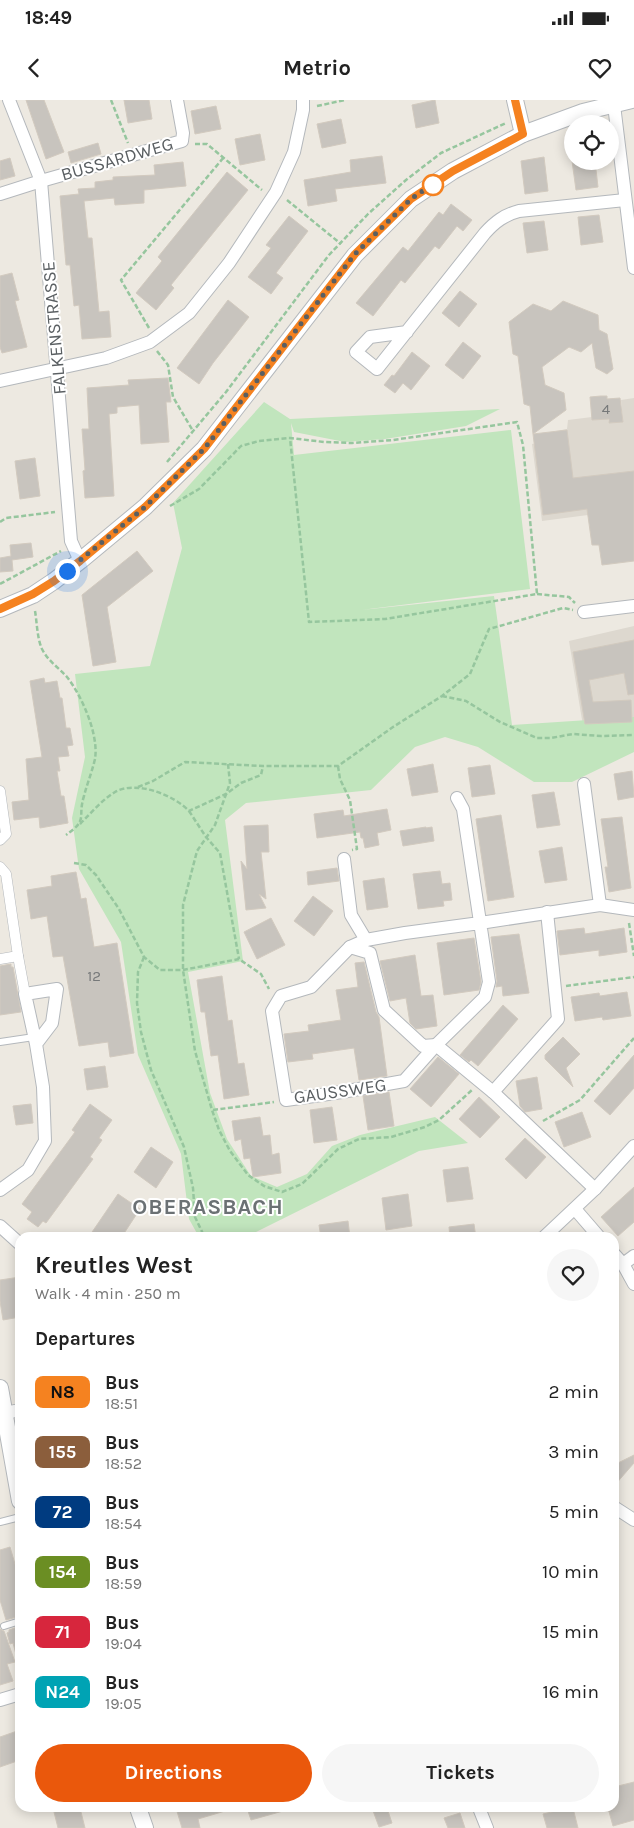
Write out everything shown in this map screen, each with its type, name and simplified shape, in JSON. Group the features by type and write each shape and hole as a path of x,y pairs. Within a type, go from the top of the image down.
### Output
{"street":[{"name":"FALKENSTRASSE","path":"8,100 41,180 71,540 80,561"},
{"name":"BUSSARDWEG","path":"0,194 41,180 182,141 183,133 177,100"},
{"path":"515,100 523,134"},
{"path":"0,609 33,594 80,561 145,507 204,449 355,254 411,199 453,171 523,134 583,112 632,100"},
{"path":"614,104 624,200 634,268"},
{"path":"0,381 106,358 153,341 189,313 229,263 276,192 294,152 303,105"},
{"path":"407,332 485,233 507,214 519,211 624,200"},
{"path":"584,612 634,606"},
{"path":"584,784 600,905"},
{"path":"0,791 6,834 0,840"},
{"name":"GAUSSWEG","path":"281,996 272,1012 286,1100 404,1081 436,1045 485,997 489,982 463,809 457,798"},
{"path":"344,859 351,915 366,940"},
{"path":"0,867 6,874 18,956 35,1040 43,1088 46,1141 28,1170 0,1190"},
{"path":"281,996 311,987 350,947 366,940 405,932 600,905 630,910"},
{"path":"492,1092 558,1019 547,912"},
{"path":"350,947 370,953 384,1010 423,1046 436,1045 492,1092 596,1189"},
{"path":"0,959 18,956"},
{"path":"25,994 57,989 52,1024 35,1040"},
{"path":"549,1232 596,1189 634,1146"},
{"path":"575,1209 595,1232"},
{"path":"0,1226 15,1240"},
{"path":"623,1264 634,1256"},
{"path":"619,1260 634,1284"},
{"path":"0,1388 12,1412 15,1445"},
{"path":"619,1511 634,1520"},
{"path":"0,1700 15,1696"},
{"path":"139,1812 145,1828"},
{"path":"481,1812 487,1828"}],"lane":[{"path":"0,1042 35,1040"},
{"path":"0,1522 15,1518"},
{"path":"4,1626 15,1622"}],"path":[{"path":"111,100 133,155"},
{"path":"303,105 345,100"},
{"path":"182,141 189,145 208,144 265,192 276,192 355,254"},
{"path":"204,449 173,397 168,365 153,341 121,280 224,157"},
{"path":"166,509 199,489 241,446 259,441 290,438 343,443 393,440 517,422 523,445 537,594"},
{"path":"290,438 309,622 385,619 537,594 569,597 584,612"},
{"path":"0,522 6,518 70,510"},
{"path":"0,584 73,545"},
{"path":"33,594 41,647 50,662 66,676 76,691 85,710 95,746 95,759 80,808 82,818 80,825"},
{"path":"66,835 80,825 116,791 138,788 185,762 263,766 338,766 393,727 442,696 470,674 489,628 563,608 584,612"},
{"path":"442,696 466,701 500,722 537,738 573,734 601,736 634,735"},
{"path":"197,851 215,826 230,783 228,764"},
{"path":"189,811 226,794 241,783 261,775 263,766"},
{"path":"338,766 340,779 350,800 357,849 344,851 344,859"},
{"path":"138,788 165,794 181,802 220,853 239,959"},
{"path":"74,863 86,864 105,887 119,908 144,957 160,970 183,970 239,959 261,974 271,992 281,996"},
{"path":"630,910 634,956"},
{"path":"144,957 138,972 137,1003 141,1032 151,1070 184,1147 193,1188 195,1217 202,1232"},
{"path":"555,987 634,977"},
{"path":"533,1131 544,1120 580,1100 634,1038"},
{"path":"212,1110 286,1100"}],"shaded area":[{"path":"634,398 634,509 542,521 532,444 556,440 556,431 567,429 568,420 592,417 592,420 608,419 609,423 623,422 621,400"},
{"path":"634,626 634,723 583,726 569,641"}],"green space":[{"path":"264,402 290,419 500,409 466,426 385,439 345,442 294,432 291,423 294,455 511,430 530,589 361,610 494,596 512,725 634,717 634,752 572,782 534,782 478,747 445,737 415,747 371,790 246,803 225,820 243,961 188,972 210,1093 227,1139 251,1176 277,1187 307,1174 332,1146 360,1135 435,1117 468,1143 419,1151 256,1232 196,1232 189,1219 181,1154 138,1055 121,942 79,869 72,818 85,757 75,674 150,666 182,548 173,503"}],"building":[{"path":"26,100 44,100 64,152 46,159"},
{"path":"124,100 149,100 152,119 128,123"},
{"path":"435,100 439,123 416,128 412,105"},
{"path":"216,106 221,129 195,134 191,111"},
{"path":"341,119 346,143 322,148 317,124"},
{"path":"260,134 265,160 240,165 235,139"},
{"path":"98,143 101,154 71,163 68,152"},
{"path":"382,156 386,183 335,189 337,201 308,206 304,180 351,172 350,160"},
{"path":"544,157 548,191 525,194 521,161"},
{"path":"10,158 15,176 0,180 0,161"},
{"path":"183,162 186,186 144,190 144,203 115,205 114,198 84,201 88,238 92,238 99,312 109,311 111,337 82,339 79,305 74,306 70,265 66,265 60,196 79,194 78,189 95,188 95,182 113,180 113,177 155,175 154,165"},
{"path":"573,170 596,170 598,187 576,190"},
{"path":"227,172 248,190 171,285 174,288 156,310 136,293 162,261 158,257"},
{"path":"451,204 472,220 463,231 457,226 439,249 435,246 405,283 401,280 373,316 356,303 403,247 408,251 439,212 443,215"},
{"path":"599,215 603,242 581,245 578,217"},
{"path":"289,216 308,231 276,273 283,278 271,294 248,277 271,248 266,245"},
{"path":"544,221 548,250 527,253 523,223"},
{"path":"12,273 19,300 15,301 27,347 2,353 0,347 0,276"},
{"path":"460,291 477,304 459,327 442,313"},
{"path":"228,300 249,317 199,384 177,368"},
{"path":"563,301 598,315 599,330 607,334 613,369 607,374 596,368 592,343 581,352 569,347 542,367 545,385 564,393 566,410 533,434 530,406 524,404 518,356 513,354 509,322 533,304 551,311"},
{"path":"463,342 481,356 463,379 445,365"},
{"path":"412,352 430,366 411,390 403,383 395,393 384,385 392,375 394,376"},
{"path":"168,378 171,402 166,402 169,442 141,444 139,405 117,407 117,413 109,414 114,496 85,498 82,429 89,429 87,388 129,385 128,380"},
{"path":"607,396 607,399 620,398 623,422 609,423 609,419 592,420 590,397"},
{"path":"567,430 573,478 634,471 634,561 602,565 599,545 592,545 587,509 543,515 533,434"},
{"path":"35,458 40,496 20,499 15,461"},
{"path":"31,543 33,557 12,560 13,571 0,572 0,558 11,556 10,545"},
{"path":"137,551 153,571 107,607 116,662 93,666 82,595"},
{"path":"634,640 634,694 628,695 624,673 589,680 593,702 631,700 632,722 585,724 573,652"},
{"path":"44,678 45,683 57,681 60,698 62,698 66,728 70,728 73,745 67,746 69,756 58,757 60,771 57,771 61,796 64,796 68,823 40,828 39,817 14,820 12,802 29,800 26,759 42,757 30,681"},
{"path":"433,764 438,792 412,796 407,769"},
{"path":"490,765 495,794 472,797 468,768"},
{"path":"632,771 634,797 618,800 614,774"},
{"path":"554,792 560,825 537,828 532,795"},
{"path":"387,809 391,830 377,833 379,845 365,848 360,832 317,838 314,814 343,810 344,816"},
{"path":"501,815 514,897 488,901 476,819"},
{"path":"622,817 631,888 609,892 605,867 608,867 601,819"},
{"path":"268,825 269,852 261,852 266,899 259,894 266,908 246,910 241,861 247,869 244,826"},
{"path":"432,827 434,841 403,846 400,831"},
{"path":"562,847 567,880 545,883 539,851"},
{"path":"337,868 339,881 308,885 307,872"},
{"path":"440,871 442,884 450,883 452,900 443,901 444,906 418,909 413,874"},
{"path":"76,872 81,899 86,898 94,947 117,943 134,1053 110,1057 108,1042 79,1046 63,956 53,957 47,916 31,919 27,890 52,886 51,876"},
{"path":"384,878 388,907 367,910 363,881"},
{"path":"313,896 333,911 314,936 294,921"},
{"path":"271,918 285,945 257,959 244,932"},
{"path":"584,928 585,934 624,928 627,952 599,956 599,950 560,955 557,931"},
{"path":"519,934 529,993 503,996 502,986 496,987 497,981 491,937"},
{"path":"474,938 481,982 479,990 444,995 437,943"},
{"path":"415,955 421,996 433,995 437,1026 416,1029 410,1023 406,998 390,1001 380,961"},
{"path":"364,962 376,1012 379,1017 387,1076 359,1080 354,1048 312,1054 313,1059 288,1062 284,1034 309,1031 308,1025 341,1020 336,990 358,987 355,963"},
{"path":"11,964 21,1012 0,1015 0,966"},
{"path":"222,976 228,1021 232,1020 238,1064 244,1063 249,1095 224,1099 218,1055 211,1056 205,1012 201,1012 197,980"},
{"path":"627,992 631,1016 603,1020 602,1017 575,1021 571,997 599,993 600,996"},
{"path":"503,1005 518,1019 478,1066 471,1060 469,1062 460,1055"},
{"path":"563,1037 580,1054 566,1068 573,1087 545,1059 545,1055"},
{"path":"634,1055 634,1088 610,1115 594,1101"},
{"path":"438,1057 459,1074 431,1107 410,1089"},
{"path":"105,1066 108,1087 87,1090 84,1069"},
{"path":"537,1077 542,1109 525,1112 520,1106 516,1081"},
{"path":"389,1092 394,1126 368,1130 363,1096"},
{"path":"479,1097 500,1117 480,1138 459,1119"},
{"path":"31,1104 33,1123 16,1125 13,1106"},
{"path":"90,1104 112,1120 99,1138 102,1140 90,1157 93,1159 46,1223 43,1221 38,1227 27,1219 32,1212 22,1204 75,1132 72,1130"},
{"path":"332,1107 337,1140 314,1143 310,1110"},
{"path":"582,1112 591,1137 564,1147 555,1122"},
{"path":"260,1117 263,1136 270,1135 272,1155 279,1153 281,1173 253,1177 250,1158 244,1159 241,1139 235,1141 232,1121"},
{"path":"525,1138 546,1157 526,1179 505,1159"},
{"path":"151,1147 173,1162 156,1188 134,1172"},
{"path":"468,1167 473,1199 447,1202 443,1170"},
{"path":"634,1187 634,1222 619,1235 619,1232 614,1232 601,1217"},
{"path":"118,1194 140,1209 125,1232 92,1232"},
{"path":"408,1194 412,1226 386,1230 382,1198"},
{"path":"348,1221 349,1232 320,1232 319,1225"},
{"path":"474,1224 475,1232 449,1232 449,1227"},
{"path":"15,1278 15,1318 3,1320 0,1301 0,1280"},
{"path":"634,1455 634,1463 619,1480 619,1462"},
{"path":"10,1547 15,1564 15,1617 6,1620 0,1600 0,1550"},
{"path":"15,1628 15,1650 13,1643 10,1644 7,1633"},
{"path":"0,1629 4,1631 15,1662 7,1664 13,1681 0,1685"},
{"path":"15,1732 15,1762 0,1767 0,1737"},
{"path":"634,1782 634,1820 613,1826 609,1812 619,1812 619,1786"},
{"path":"54,1812 81,1812 85,1828 58,1828"},
{"path":"177,1812 222,1812 198,1819 200,1828 182,1828"},
{"path":"248,1812 279,1812 251,1820"},
{"path":"373,1812 388,1812 392,1823 379,1827"},
{"path":"574,1812 578,1828 547,1828 543,1814"},
{"path":"460,1813 465,1828 448,1828 444,1818"}],"bus line":[{"name":"N8","path":"0,609 33,594 80,561 145,507 204,449 355,254 411,199 453,171 523,134 515,100"}],"district":[{"name":"OBERASBACH","path":"208,1207"}],"route":[{"path":"67,571 145,507 204,449 355,254 411,199 439,180 433,185"}]}
